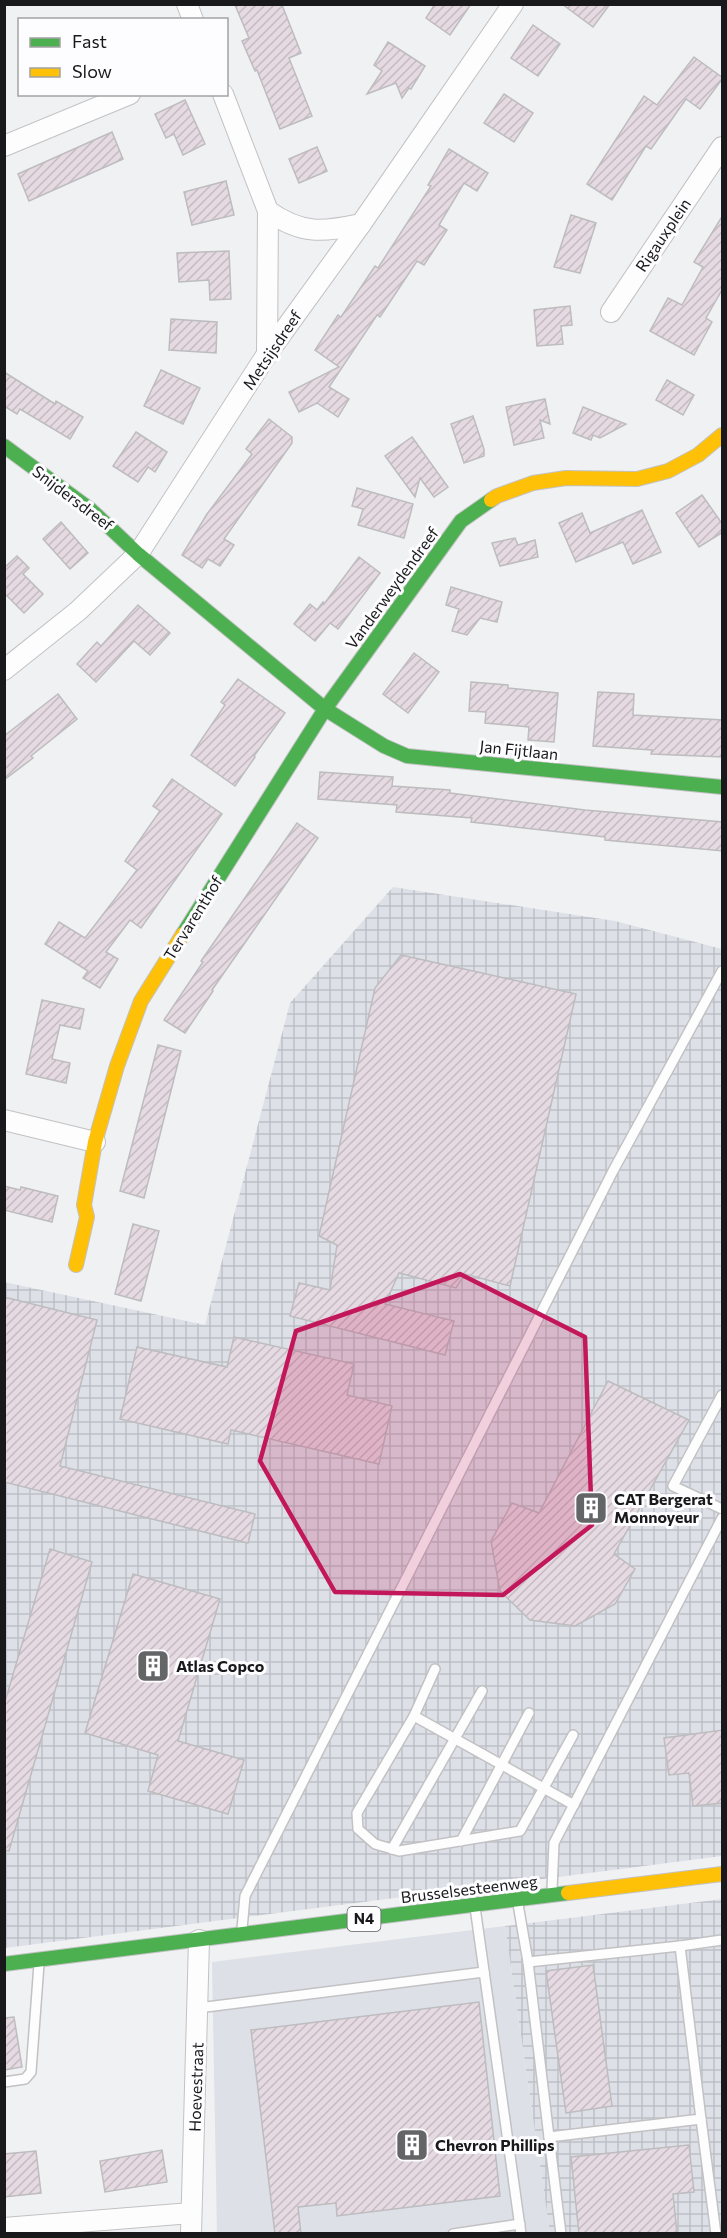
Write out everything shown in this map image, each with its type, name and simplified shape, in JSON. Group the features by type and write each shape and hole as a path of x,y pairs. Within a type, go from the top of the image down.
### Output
{"street":[{"name":"Metsijsdreef","path":"4,670 78,611 138,554 267,354 361,224 513,4"},
{"path":"4,146 125,96"},
{"path":"224,96 268,212 267,354"},
{"name":"Rigauxplein","path":"611,312 720,156"},
{"path":"268,212 305,230 334,230 361,224"},
{"name":"Vanderweydendreef","path":"325,709 461,521 497,496 533,483 566,478 637,479 668,471 698,455 723,435"},
{"name":"Snijdersdreef","path":"4,446 97,514 138,554"},
{"path":"138,554 325,709"},
{"name":"Jan Fijtlaan","path":"325,709 384,746 407,756 723,787"},
{"name":"Tervarenthof","path":"76,1265 87,1217 84,1205 94,1142 117,1066 141,1001 325,709"},
{"path":"4,1120 94,1142"},
{"name":"Brusselsesteenweg","path":"4,1964 723,1874"},
{"name":"Hoevestraat","path":"191,2234 199,1940"},
{"path":"4,2228 80,2227 191,2213"}],"lane":[{"path":"242,1934 245,1896 613,1171 722,971"},
{"path":"723,1395 673,1486 723,1509"},
{"path":"551,1895 554,1843 723,1518"},
{"path":"435,1669 414,1716 357,1813 358,1829 375,1844 399,1851 520,1831 573,1735"},
{"path":"392,1849 482,1691"},
{"path":"460,1841 529,1713"},
{"path":"414,1716 574,1805"},
{"path":"518,1900 528,1962 561,2234"},
{"path":"453,2234 520,2229 475,1905"},
{"path":"528,1962 723,1940"},
{"path":"680,1946 716,2234"},
{"path":"4,2082 25,2079 31,2072 39,1960"},
{"path":"198,2008 484,1971"},
{"path":"549,2137 701,2119"}],"highlighted area":[{"path":"460,1274 585,1337 592,1525 503,1595 335,1592 260,1461 296,1331"}],"shaded area":[{"path":"393,887 615,921 722,949 722,1856 5,1948 4,1282 205,1325 290,1003"},
{"path":"722,1899 722,2233 550,2233 505,1926"},
{"path":"505,1926 550,2233 217,2233 212,1962"}],"building":[{"path":"435,4 471,4 450,35 426,18"},
{"path":"562,4 610,4 593,27"},
{"path":"235,5 282,5 301,53 289,58 312,116 280,129 257,70 255,71 242,41 249,38"},
{"path":"533,25 560,44 538,76 511,58"},
{"path":"388,42 425,66 411,89 409,88 402,98 396,83 367,94 382,71 374,65"},
{"path":"694,57 723,78 700,109 686,99 651,149 646,146 612,200 587,184 644,96 657,105"},
{"path":"504,94 533,113 514,142 484,123"},
{"path":"185,100 205,144 183,155 174,134 166,138 155,114"},
{"path":"112,132 123,159 29,201 18,174"},
{"path":"317,147 327,171 299,183 289,159"},
{"path":"449,149 488,173 477,191 464,183 439,225 447,230 424,265 417,261 380,317 377,315 329,387 349,399 338,417 317,403 299,412 289,392 339,367 315,350 338,315 341,317 375,266 378,268 431,186 428,185"},
{"path":"226,181 234,215 192,225 184,192"},
{"path":"571,215 596,223 580,273 554,267"},
{"path":"723,215 723,288 706,318 712,322 694,355 650,331 668,298 682,305 703,267 694,262"},
{"path":"229,251 231,299 210,300 209,280 179,282 177,253"},
{"path":"570,306 572,325 561,326 563,344 537,346 534,310"},
{"path":"171,319 217,322 216,353 169,350"},
{"path":"161,370 200,388 183,424 144,406"},
{"path":"4,372 55,404 56,401 83,417 70,439 20,409 17,414 4,406"},
{"path":"667,380 694,395 683,415 656,400"},
{"path":"545,399 550,424 540,420 544,438 514,445 506,407"},
{"path":"583,407 626,424 600,438 593,435 591,440 573,433"},
{"path":"473,416 484,449 484,456 464,463 451,424"},
{"path":"269,419 292,437 292,443 224,539 234,545 220,566 208,559 202,568 182,555 207,514 252,454 246,449"},
{"path":"136,432 167,452 155,472 148,467 138,482 113,466"},
{"path":"412,437 448,487 434,497 420,478 415,497 385,456"},
{"path":"357,488 413,504 404,538 358,525 363,509 352,506"},
{"path":"702,495 723,525 723,532 699,547 676,513"},
{"path":"642,510 661,552 633,564 623,542 576,562 559,523 582,513 590,533"},
{"path":"61,522 88,553 70,569 43,539"},
{"path":"515,538 518,545 535,540 538,557 500,566 492,543"},
{"path":"17,556 29,568 23,574 43,594 24,613 4,593 4,568"},
{"path":"359,557 380,573 338,629 330,623 315,641 294,624 310,604 317,610 323,602 324,604"},
{"path":"451,587 502,602 497,622 480,618 467,635 452,631 459,609 446,605"},
{"path":"138,605 170,633 150,655 134,641 96,682 77,664 97,642 101,646"},
{"path":"414,653 439,672 408,713 383,694"},
{"path":"238,679 285,713 235,786 191,755 225,705 221,702"},
{"path":"471,682 558,693 554,742 528,740 529,727 485,723 486,712 469,711"},
{"path":"598,692 634,694 633,715 723,720 723,757 651,754 652,750 593,746"},
{"path":"58,694 77,719 4,780 4,736"},
{"path":"320,772 393,777 392,786 450,790 450,793 585,810 723,822 723,851 605,840 605,837 471,822 472,818 396,812 397,805 318,799"},
{"path":"172,779 222,814 141,928 130,920 106,952 118,959 100,988 83,978 88,971 45,944 59,922 85,938 137,870 125,861 160,811 153,806"},
{"path":"297,823 318,838 212,990 185,1033 164,1020 203,962 201,961"},
{"path":"401,955 576,994 510,1286 465,1274 456,1288 399,1273 385,1304 454,1321 445,1355 290,1316 299,1283 330,1290 337,1245 319,1236 375,988"},
{"path":"42,1000 84,1009 80,1029 60,1025 52,1059 70,1063 66,1083 26,1074"},
{"path":"158,1045 181,1051 144,1198 120,1191"},
{"path":"4,1186 20,1190 21,1187 58,1196 52,1222 4,1210"},
{"path":"133,1224 159,1231 141,1301 115,1294"},
{"path":"4,1297 97,1320 60,1466 255,1514 248,1543 4,1482"},
{"path":"234,1337 354,1364 347,1395 392,1406 379,1464 231,1430 228,1444 120,1419 137,1347 227,1367"},
{"name":"CAT Bergerat Monnoyeur","path":"608,1381 689,1420 614,1554 635,1569 615,1604 575,1626 530,1620 500,1591 491,1541 512,1503 539,1513"},
{"path":"50,1549 92,1562 9,1851 4,1850 4,1705"},
{"name":"Atlas Copco","path":"133,1574 220,1599 178,1741 244,1760 228,1814 148,1791 158,1755 85,1733"},
{"path":"723,1730 723,1803 693,1806 689,1773 669,1775 664,1738"},
{"path":"593,1965 612,2106 566,2113 546,1971"},
{"name":"Chevron Phillips","path":"479,2002 500,2196 337,2216 336,2203 298,2207 301,2234 275,2234 251,2030"},
{"path":"14,2017 22,2067 4,2070 4,2018"},
{"path":"689,2145 694,2192 673,2194 677,2234 579,2234 571,2157"},
{"path":"162,2150 167,2182 105,2192 100,2161"},
{"path":"36,2151 41,2193 4,2197 4,2154"}],"traffic: fast":[{"path":"4,446 91,510 138,554 325,709 461,521 491,500"},
{"path":"183,934 325,709 384,746 407,756 722,787"},
{"path":"4,1964 568,1893"}],"traffic: slow":[{"path":"491,500 533,483 566,478 637,479 668,471 698,455 722,435"},
{"path":"76,1265 87,1217 84,1205 95,1142 117,1066 141,1001 183,934"},
{"path":"568,1893 722,1874"}],"place":[{"name":"CAT Bergerat Monnoyeur","path":"591,1508"},
{"name":"Atlas Copco","path":"153,1666"},
{"name":"Chevron Phillips","path":"412,2145"}]}
